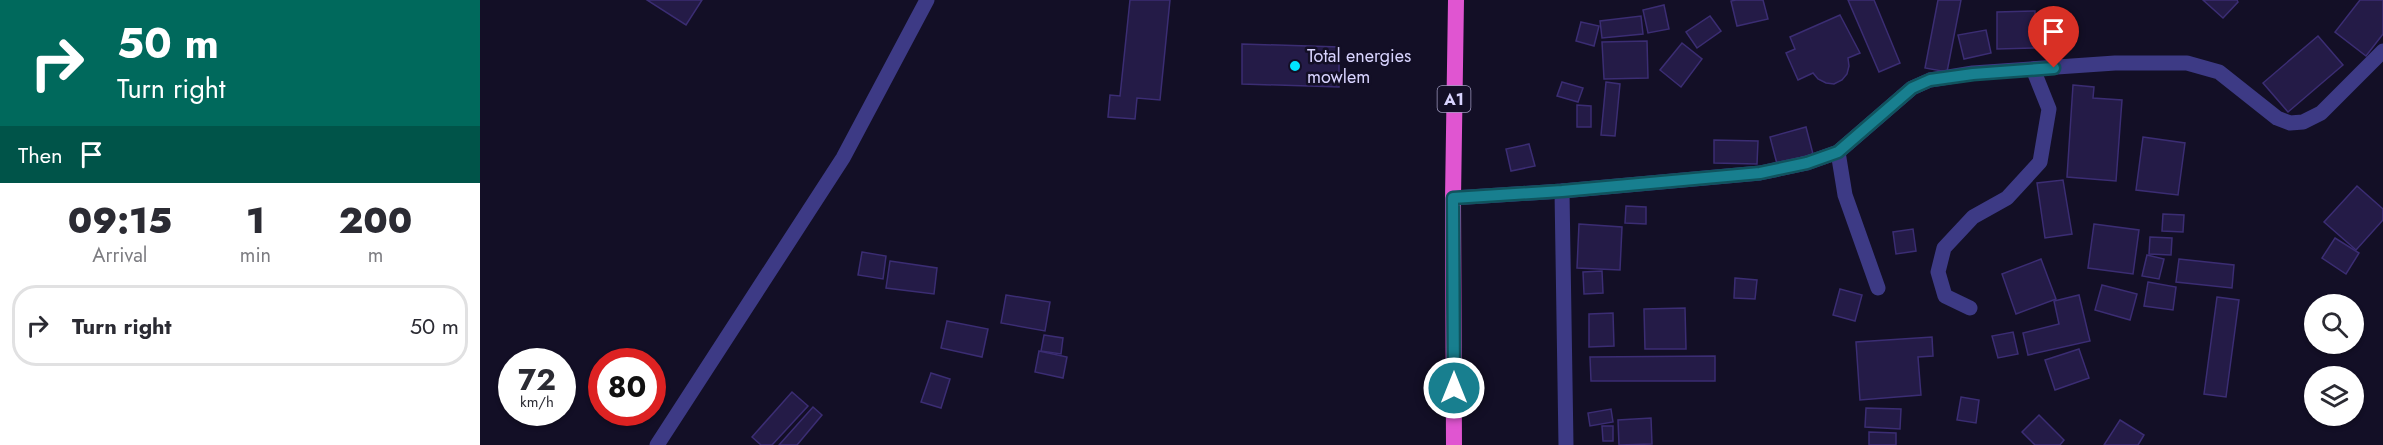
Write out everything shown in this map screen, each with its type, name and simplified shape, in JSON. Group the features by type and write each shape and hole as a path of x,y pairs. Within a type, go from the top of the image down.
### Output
{"highway":[{"name":"A1","path":"1454,445 1453,198 1456,0"}],"street":[{"path":"657,445 843,158 927,0"},
{"path":"1453,198 1562,191 1760,173 1807,163 1838,152 1912,88 1930,80 1973,74 2115,63 2187,63 2219,72 2277,118 2290,123 2303,122 2321,113 2383,51"},
{"path":"1970,308 1945,296 1938,272 1944,248 1973,217 2007,198 2040,162 2049,109 2033,69"},
{"path":"1838,152 1845,195 1878,288"},
{"path":"1562,191 1566,445"}],"building":[{"path":"647,0 702,0 686,25"},
{"path":"1130,0 1170,0 1160,100 1137,98 1135,119 1108,117 1110,95 1120,96"},
{"path":"1763,0 1768,19 1737,26 1731,1"},
{"path":"1848,0 1874,0 1900,63 1879,72"},
{"path":"1938,0 1961,0 1947,72 1925,68"},
{"path":"2203,0 2237,0 2238,2 2223,18"},
{"path":"2360,0 2383,0 2383,34 2366,56 2335,32"},
{"path":"1664,5 1669,29 1648,33 1643,10"},
{"path":"2035,11 2035,48 1997,49 1997,12"},
{"path":"1840,15 1860,53 1848,58 1847,74 1834,84 1818,79 1813,73 1798,80 1786,53 1795,49 1790,37"},
{"path":"1641,16 1643,34 1602,38 1600,21"},
{"path":"1710,16 1721,31 1697,48 1686,32"},
{"path":"1581,22 1599,26 1594,46 1576,41"},
{"path":"1986,30 1991,53 1964,59 1958,35"},
{"path":"2318,36 2343,65 2288,112 2263,83"},
{"path":"1647,41 1648,78 1604,79 1602,42"},
{"path":"1682,43 1702,59 1681,87 1660,70"},
{"path":"1242,44 1339,47 1339,87 1242,84"},
{"path":"1562,82 1583,88 1578,102 1557,96"},
{"path":"1606,82 1620,84 1615,136 1601,135"},
{"path":"2073,85 2094,87 2093,98 2122,100 2116,181 2067,177"},
{"path":"1577,105 1591,106 1591,127 1577,127"},
{"path":"1806,127 1813,154 1777,164 1770,137"},
{"path":"2143,137 2185,143 2178,195 2136,190"},
{"path":"1714,140 1758,141 1757,164 1714,163"},
{"path":"1529,144 1535,166 1511,171 1506,149"},
{"path":"2063,180 2072,234 2045,238 2037,183"},
{"path":"2357,186 2383,209 2383,220 2356,250 2324,222"},
{"path":"1626,206 1646,207 1646,224 1625,223"},
{"path":"2163,214 2184,215 2183,232 2162,231"},
{"path":"1579,224 1622,227 1620,270 1577,268"},
{"path":"2094,224 2139,230 2133,274 2088,268"},
{"path":"1913,229 1916,251 1896,254 1893,232"},
{"path":"2150,237 2172,238 2171,255 2149,254"},
{"path":"2335,238 2359,253 2346,274 2322,258"},
{"path":"862,252 886,256 883,279 858,275"},
{"path":"2147,255 2164,259 2159,279 2142,276"},
{"path":"2041,259 2056,299 2016,314 2002,274"},
{"path":"2179,259 2234,265 2232,288 2176,282"},
{"path":"890,261 937,268 934,294 886,288"},
{"path":"1602,271 1603,293 1584,294 1583,272"},
{"path":"1735,278 1757,280 1755,299 1734,298"},
{"path":"2148,282 2176,287 2173,310 2144,306"},
{"path":"2102,285 2137,294 2130,320 2095,310"},
{"path":"1840,289 1862,295 1855,321 1833,315"},
{"path":"1006,295 1050,302 1045,331 1001,323"},
{"path":"2079,295 2090,341 2028,355 2023,333 2059,324 2054,301"},
{"path":"2217,297 2239,300 2226,397 2204,394"},
{"path":"1685,308 1686,349 1645,349 1644,309"},
{"path":"1613,313 1614,346 1589,347 1589,314"},
{"path":"947,321 988,329 982,357 941,348"},
{"path":"2013,332 2018,354 1998,358 1992,336"},
{"path":"1044,335 1063,338 1061,354 1041,351"},
{"path":"1932,337 1933,356 1918,357 1921,395 1860,400 1856,342"},
{"path":"2079,349 2089,378 2055,390 2045,360"},
{"path":"1039,351 1067,357 1063,378 1035,372"},
{"path":"1715,356 1715,381 1591,381 1590,357"},
{"path":"931,373 950,379 941,408 921,402"},
{"path":"792,392 808,406 772,445 761,445 752,437"},
{"path":"1961,397 1979,400 1976,423 1957,420"},
{"path":"813,407 822,415 797,445 779,445"},
{"path":"1866,408 1901,409 1900,429 1865,427"},
{"path":"1611,409 1613,422 1590,426 1588,413"},
{"path":"2039,415 2064,440 2060,445 2035,445 2022,432"},
{"path":"1651,418 1652,444 1619,445 1618,420"},
{"path":"2120,420 2144,435 2138,445 2104,445"},
{"path":"1602,426 1613,426 1613,441 1603,441"},
{"path":"1869,432 1896,433 1896,445 1869,445"}],"place":[{"name":"Total energies mowlem","path":"1295,66"}],"route":[{"path":"1454,388 1453,198 1562,191 1760,173 1807,163 1838,152 1912,88 1930,80 1973,74 2054,68"}]}
